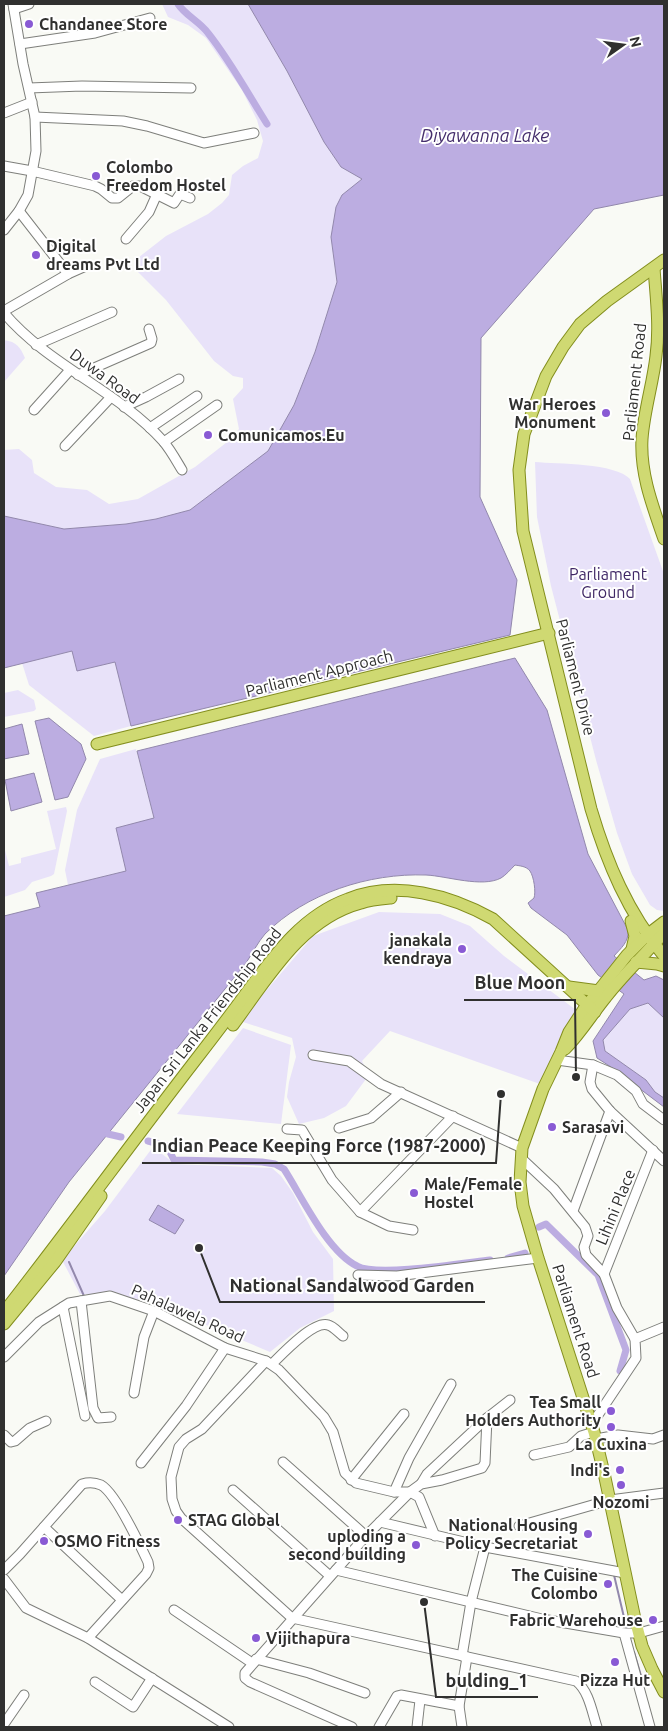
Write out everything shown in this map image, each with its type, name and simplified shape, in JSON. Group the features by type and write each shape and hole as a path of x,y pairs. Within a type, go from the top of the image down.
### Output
{"main road":[{"path":"654,268 664,260"},
{"name":"Parliament Road","path":"654,268 661,312 642,439 644,473 649,496 664,539"},
{"name":"Parliament Drive","path":"648,942 625,899 603,849 591,809 523,531 519,470 524,434 546,376 562,347 580,324 607,301 654,268"},
{"name":"Parliament Approach","path":"98,747 549,636"},
{"name":"Japan Sri Lanka Friendship Road","path":"4,1312 276,953 301,927 324,911 348,899 375,892 405,891 428,894 474,908 493,919 567,986 590,1010"},
{"name":"Japan Sri Lanka Friendship Road","path":"4,1324 55,1262 105,1191 288,952 308,931 333,914 360,903 404,897 430,899 451,904 475,913 590,1010"},
{"name":"Parliament Drive","path":"625,899 631,921 648,942"},
{"path":"631,921 635,936 630,960 664,965"},
{"name":"Parliament Road","path":"664,922 602,991 590,1010 569,1032 543,1089 522,1153 520,1182 523,1206 538,1258 594,1432 624,1573 639,1633 647,1658 664,1689"},
{"name":"Parliament Road","path":"648,942 664,933"},
{"path":"648,942 664,956"},
{"path":"648,942 664,965"},
{"path":"567,986 602,991"}],"street":[{"path":"4,230 19,212 28,195 36,150 35,116 14,7 29,4"},
{"path":"20,44 95,33 150,18"},
{"path":"29,88 82,86 191,88"},
{"path":"4,113 32,102"},
{"path":"35,116 123,121 148,126 204,143 254,133"},
{"path":"4,166 95,186 112,198 118,198 133,186 140,186 174,203 180,194 190,198"},
{"path":"126,240 149,212 157,194"},
{"path":"19,212 68,274"},
{"name":"Duwa Road","path":"86,266 68,274 4,312 36,346 124,407 150,428 164,442 182,470"},
{"path":"36,346 112,312"},
{"path":"78,375 151,343 152,339 148,329"},
{"path":"34,410 70,370"},
{"path":"124,407 146,398 179,379"},
{"path":"150,428 197,396"},
{"path":"65,446 111,398"},
{"path":"164,442 218,405"},
{"path":"313,1055 348,1061 381,1084 453,1116 522,1153 585,1227 588,1236 584,1247 586,1255 604,1274 617,1308 635,1339 636,1358 594,1432"},
{"path":"559,1056 593,1065 617,1075 636,1091 643,1104 664,1120"},
{"path":"593,1065 590,1082 592,1089 610,1111 664,1161"},
{"path":"339,1128 371,1118 400,1092"},
{"path":"573,1211 610,1111"},
{"path":"360,1212 453,1116"},
{"path":"287,1129 302,1130 332,1180 360,1212 389,1226 413,1230"},
{"name":"Lihini Place","path":"604,1274 653,1150"},
{"path":"358,1275 398,1276 538,1258"},
{"name":"Pahalawela Road","path":"4,1357 39,1322 69,1303 110,1296 154,1312 225,1348 269,1363 279,1370 324,1417 333,1432 345,1472 351,1480"},
{"path":"81,1301 93,1408 98,1418 111,1417"},
{"path":"63,1307 85,1416"},
{"path":"134,1393 144,1337 154,1312"},
{"path":"343,1336 324,1324 306,1333 269,1363 202,1429 186,1439 179,1447 171,1477 172,1499 176,1511 181,1518 292,1618 576,1681 585,1692 597,1727"},
{"path":"635,1339 664,1328"},
{"path":"141,1463 186,1406 225,1348"},
{"path":"394,1492 409,1458 452,1384"},
{"path":"352,1727 250,1682 245,1678 245,1672 366,1536 410,1492 421,1484 427,1474 487,1418 510,1400"},
{"path":"404,1414 351,1480 356,1483 394,1492 410,1492 419,1496 435,1536"},
{"path":"421,1484 482,1468 485,1463 487,1418"},
{"path":"4,1435 11,1442 15,1441 30,1428 46,1421"},
{"path":"534,1456 569,1447 581,1436 594,1432 653,1439 664,1435"},
{"path":"283,1462 366,1536"},
{"path":"4,1570 82,1484 90,1482 103,1486 119,1506 148,1562 149,1568 146,1574 88,1638"},
{"path":"233,1490 333,1573 542,1619 639,1633 664,1626"},
{"path":"519,1526 610,1500 664,1493"},
{"path":"380,1522 485,1547 624,1573"},
{"path":"44,1527 122,1600"},
{"path":"462,1727 459,1706 471,1602 485,1547"},
{"path":"4,1579 26,1608 88,1638 229,1727"},
{"path":"174,1610 254,1661 309,1673 365,1693"},
{"path":"624,1632 650,1727"},
{"path":"95,1682 133,1707 152,1678"},
{"path":"4,1724 24,1695"},
{"path":"379,1727 397,1696 401,1695 459,1706"},
{"path":"417,1727 420,1700"}],"green space":[{"path":"162,4 248,4 287,71 324,142 341,167 362,179 342,195 331,237 337,282 315,352 294,405 268,451 190,510 156,519 126,524 64,529 4,516 4,450 19,449 32,460 34,473 56,487 87,490 109,504 138,499 195,467 231,439 239,429 233,399 243,388 243,378 233,376 214,361 166,300 136,270 134,261 166,236 208,214 222,203 229,195 232,175 243,166 258,158 263,141 257,120 242,90 206,38 188,25 168,17"},
{"path":"4,340 18,346 25,358 4,382"},
{"name":"Parliament Ground","path":"535,462 600,467 623,474 630,479 664,574 664,911 657,910 650,905 632,874 617,833 596,760 551,586 537,517"},
{"path":"73,651 115,662 131,726 94,736 29,685 22,663"},
{"path":"18,690 34,700 36,709 4,717 4,693"},
{"path":"136,749 154,819 126,871 68,885 65,870 77,810 100,759"},
{"path":"66,807 67,811 54,874 32,882 25,890 4,897 4,846 9,866 21,863 21,858 56,849 47,811"},
{"path":"379,912 440,914 470,926 504,956 580,1013 540,1084 390,1031 362,1061 369,1075 346,1106 324,1118 299,1124 287,1097 296,1057 292,1038 240,1021 313,936"},
{"path":"648,1003 664,1018 664,1098 655,1092 646,1080 605,1051 603,1040 630,1009"},
{"path":"243,1028 291,1045 281,1124 177,1114"},
{"path":"153,1147 175,1164 272,1168 281,1176 293,1193 313,1232 333,1259 334,1311 300,1328 270,1352 152,1302 113,1294 80,1294 62,1260 105,1211"}],"water":[{"name":"Diyawanna Lake","path":"248,4 664,4 664,195 594,209 481,338 480,497 517,580 510,635 131,726 115,662 77,671 72,651 4,668 4,516 64,529 126,524 156,519 190,510 268,451 294,405 315,352 337,282 331,237 336,207 342,195 362,179 341,167 324,142 287,71"},
{"path":"515,658 547,710 588,854 628,930 626,941 614,956 644,980 656,976 664,980 664,1018 648,1003 630,1009 603,1040 605,1051 646,1080 655,1092 664,1098 664,1107 597,1058 593,1041 624,994 598,975 567,935 531,908 528,903 534,898 535,888 533,877 528,869 515,865 501,878 484,882 426,875 404,875 361,882 340,888 299,907 265,934 246,963 69,1182 4,1276 4,916 40,907 36,893 126,871 116,828 154,818 137,751"},
{"path":"49,718 81,744 86,759 68,797 55,800 35,721"},
{"path":"22,724 29,754 4,759 4,729"},
{"path":"34,773 42,802 11,811 5,780"},
{"path":"158,1205 184,1220 175,1234 149,1220"}],"waterway":[{"path":"178,4 205,29 232,67 267,124"},
{"path":"108,1134 121,1137"},
{"path":"148,1141 167,1146 174,1160 262,1162 275,1164 284,1169 325,1236 346,1259 357,1266 367,1269 401,1270 490,1260"},
{"path":"539,1227 546,1224 598,1275 626,1350 620,1371"},
{"path":"508,1258 525,1253"},
{"path":"69,1262 84,1296"},
{"path":"614,1575 627,1630"},
{"path":"634,1652 644,1686"}],"place":[{"name":"Chandanee Store","path":"29,24"},
{"name":"Colombo Freedom Hostel","path":"96,176"},
{"name":"Digital dreams Pvt Ltd","path":"36,255"},
{"name":"War Heroes Monument","path":"606,413"},
{"name":"Comunicamos.Eu","path":"208,435"},
{"name":"janakala kendraya","path":"462,949"},
{"name":"Blue Moon","path":"576,1077"},
{"name":"Indian Peace Keeping Force (1987-2000)","path":"501,1094"},
{"name":"Sarasavi","path":"552,1127"},
{"name":"Male/Female Hostel","path":"414,1193"},
{"name":"National Sandalwood Garden","path":"199,1248"},
{"name":"Tea Small Holders Authority","path":"611,1411"},
{"name":"La Cuxina","path":"611,1427"},
{"name":"Indi's","path":"620,1470"},
{"name":"Nozomi","path":"621,1485"},
{"name":"STAG Global","path":"178,1520"},
{"name":"National Housing Policy Secretariat","path":"588,1534"},
{"name":"OSMO Fitness","path":"44,1541"},
{"name":"uploding a second building","path":"416,1545"},
{"name":"The Cuisine Colombo","path":"608,1584"},
{"name":"bulding_1","path":"424,1602"},
{"name":"Fabric Warehouse","path":"653,1620"},
{"name":"Vijithapura","path":"256,1638"},
{"name":"Pizza Hut","path":"615,1662"}]}
